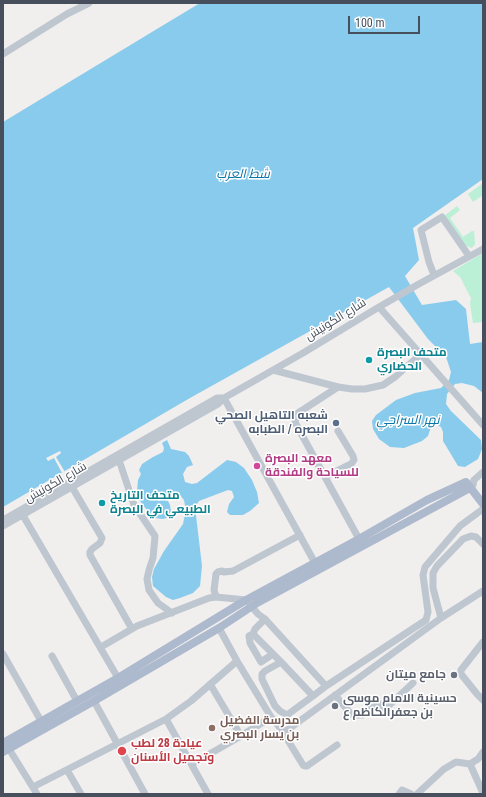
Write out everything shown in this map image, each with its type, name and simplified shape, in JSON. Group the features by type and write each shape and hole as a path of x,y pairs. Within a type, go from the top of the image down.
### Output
{"main road":[{"path":"470,484 483,504"},
{"path":"470,484 248,603 214,619 118,678 92,698 77,701 4,741 6,751 92,698 219,628 248,603 315,563 427,500 470,484"},
{"path":"214,619 219,628"}],"street":[{"path":"3,54 67,14 89,3"},
{"path":"434,275 421,230 442,218 469,256"},
{"path":"379,307 483,249"},
{"name":"شارع الكونيش","path":"3,520 72,487 218,404 224,398 379,307 483,425"},
{"path":"273,370 338,387 352,389 365,388 383,385 395,377 421,354"},
{"path":"338,387 301,410 298,413 295,422 359,538"},
{"name":"شارع الكونيش","path":"3,526 22,512 217,398 224,398"},
{"path":"224,398 315,563"},
{"path":"325,477 351,464 354,460 338,431"},
{"path":"118,460 134,505 155,536 153,558 148,579 149,590 158,603 172,613"},
{"path":"470,484 483,472"},
{"path":"72,487 102,538 100,542 92,548 90,555 132,629"},
{"path":"281,662 265,671 262,674 262,679 275,706 280,712 287,715 326,686 426,620 428,612 423,575 425,567 460,526 483,509"},
{"path":"22,512 101,646 118,678"},
{"path":"216,597 214,590 216,574 218,572 233,571 300,535"},
{"path":"441,618 433,588 433,573 435,569 463,539 471,536 476,537 483,544"},
{"path":"282,729 286,731 441,618 483,590"},
{"path":"101,646 138,626 197,602 216,597 248,603 265,619 326,686"},
{"path":"265,619 255,629 253,634 249,636 250,643 261,662 273,654"},
{"path":"219,628 271,717 282,729 303,766 307,766 337,744"},
{"path":"253,634 313,696"},
{"path":"483,642 460,670 461,674 483,700"},
{"path":"3,654 41,721"},
{"path":"52,656 77,701"},
{"path":"33,787 166,719 190,701 237,661"},
{"path":"335,695 351,714 355,716 362,715 376,702 383,708 386,708 413,683"},
{"path":"210,684 241,736"},
{"path":"92,698 145,794"},
{"path":"192,764 271,717"},
{"path":"166,719 208,794"},
{"path":"6,751 37,794"},
{"path":"417,794 444,769 456,762 470,764 478,759 483,752"},
{"path":"470,764 483,793"},
{"path":"67,770 81,794"},
{"path":"399,794 402,790 411,794"}],"green space":[{"path":"483,183 483,195 473,202 468,194"},
{"path":"457,206 460,210 450,218 463,237 474,231 475,244 472,248 464,245 444,216"},
{"path":"483,253 483,322 473,323 470,303 471,298 461,278 453,271"}],"water":[{"name":"شط العرب","path":"200,3 483,3 483,179 413,228 419,260 405,276 422,305 456,300 466,309 470,344 483,342 483,393 474,386 462,383 455,384 447,394 446,404 451,411 481,440 482,449 478,459 465,467 458,466 443,441 443,432 441,427 437,425 431,427 428,436 422,441 404,448 390,447 379,439 373,429 372,421 376,415 396,400 415,393 441,388 449,380 451,372 446,357 428,339 389,287 190,398 3,507 3,122"},
{"path":"167,440 171,449 185,452 189,456 193,465 187,467 183,474 185,482 192,484 197,483 227,460 236,462 244,468 252,480 257,492 259,503 243,515 230,515 227,512 229,504 234,497 232,491 228,490 199,501 195,507 202,566 200,586 193,593 173,600 166,597 153,586 152,577 154,569 164,551 183,524 185,514 184,500 180,495 174,493 167,494 171,512 169,517 163,519 155,518 140,501 137,491 138,480 141,474 139,470 142,464 163,452 164,448 162,443"}],"pier":[{"path":"60,451 61,453 56,457 65,472 62,473 54,458 48,461 46,458"}],"place":[{"name":"متحف البصرة الحضاري","path":"369,360"},
{"name":"شعبه التاهيل الصحي البصره / الطبابه","path":"336,423"},
{"name":"معهد البصرة للسياحة والفندقة","path":"257,466"},
{"name":"متحف التاريخ الطبيعي في البصرة","path":"102,503"},
{"name":"جامع ميتان","path":"454,675"},
{"name":"حسينية الامام موسى بن جعفرالكاظم ع","path":"335,706"},
{"name":"مدرسة الفضيل بن يسار البصري","path":"212,728"},
{"name":"عيادة 28 لطب وتجميل الأسنان","path":"122,751"}],"water label":[{"name":"نهر السراجي","path":"408,421"}]}
